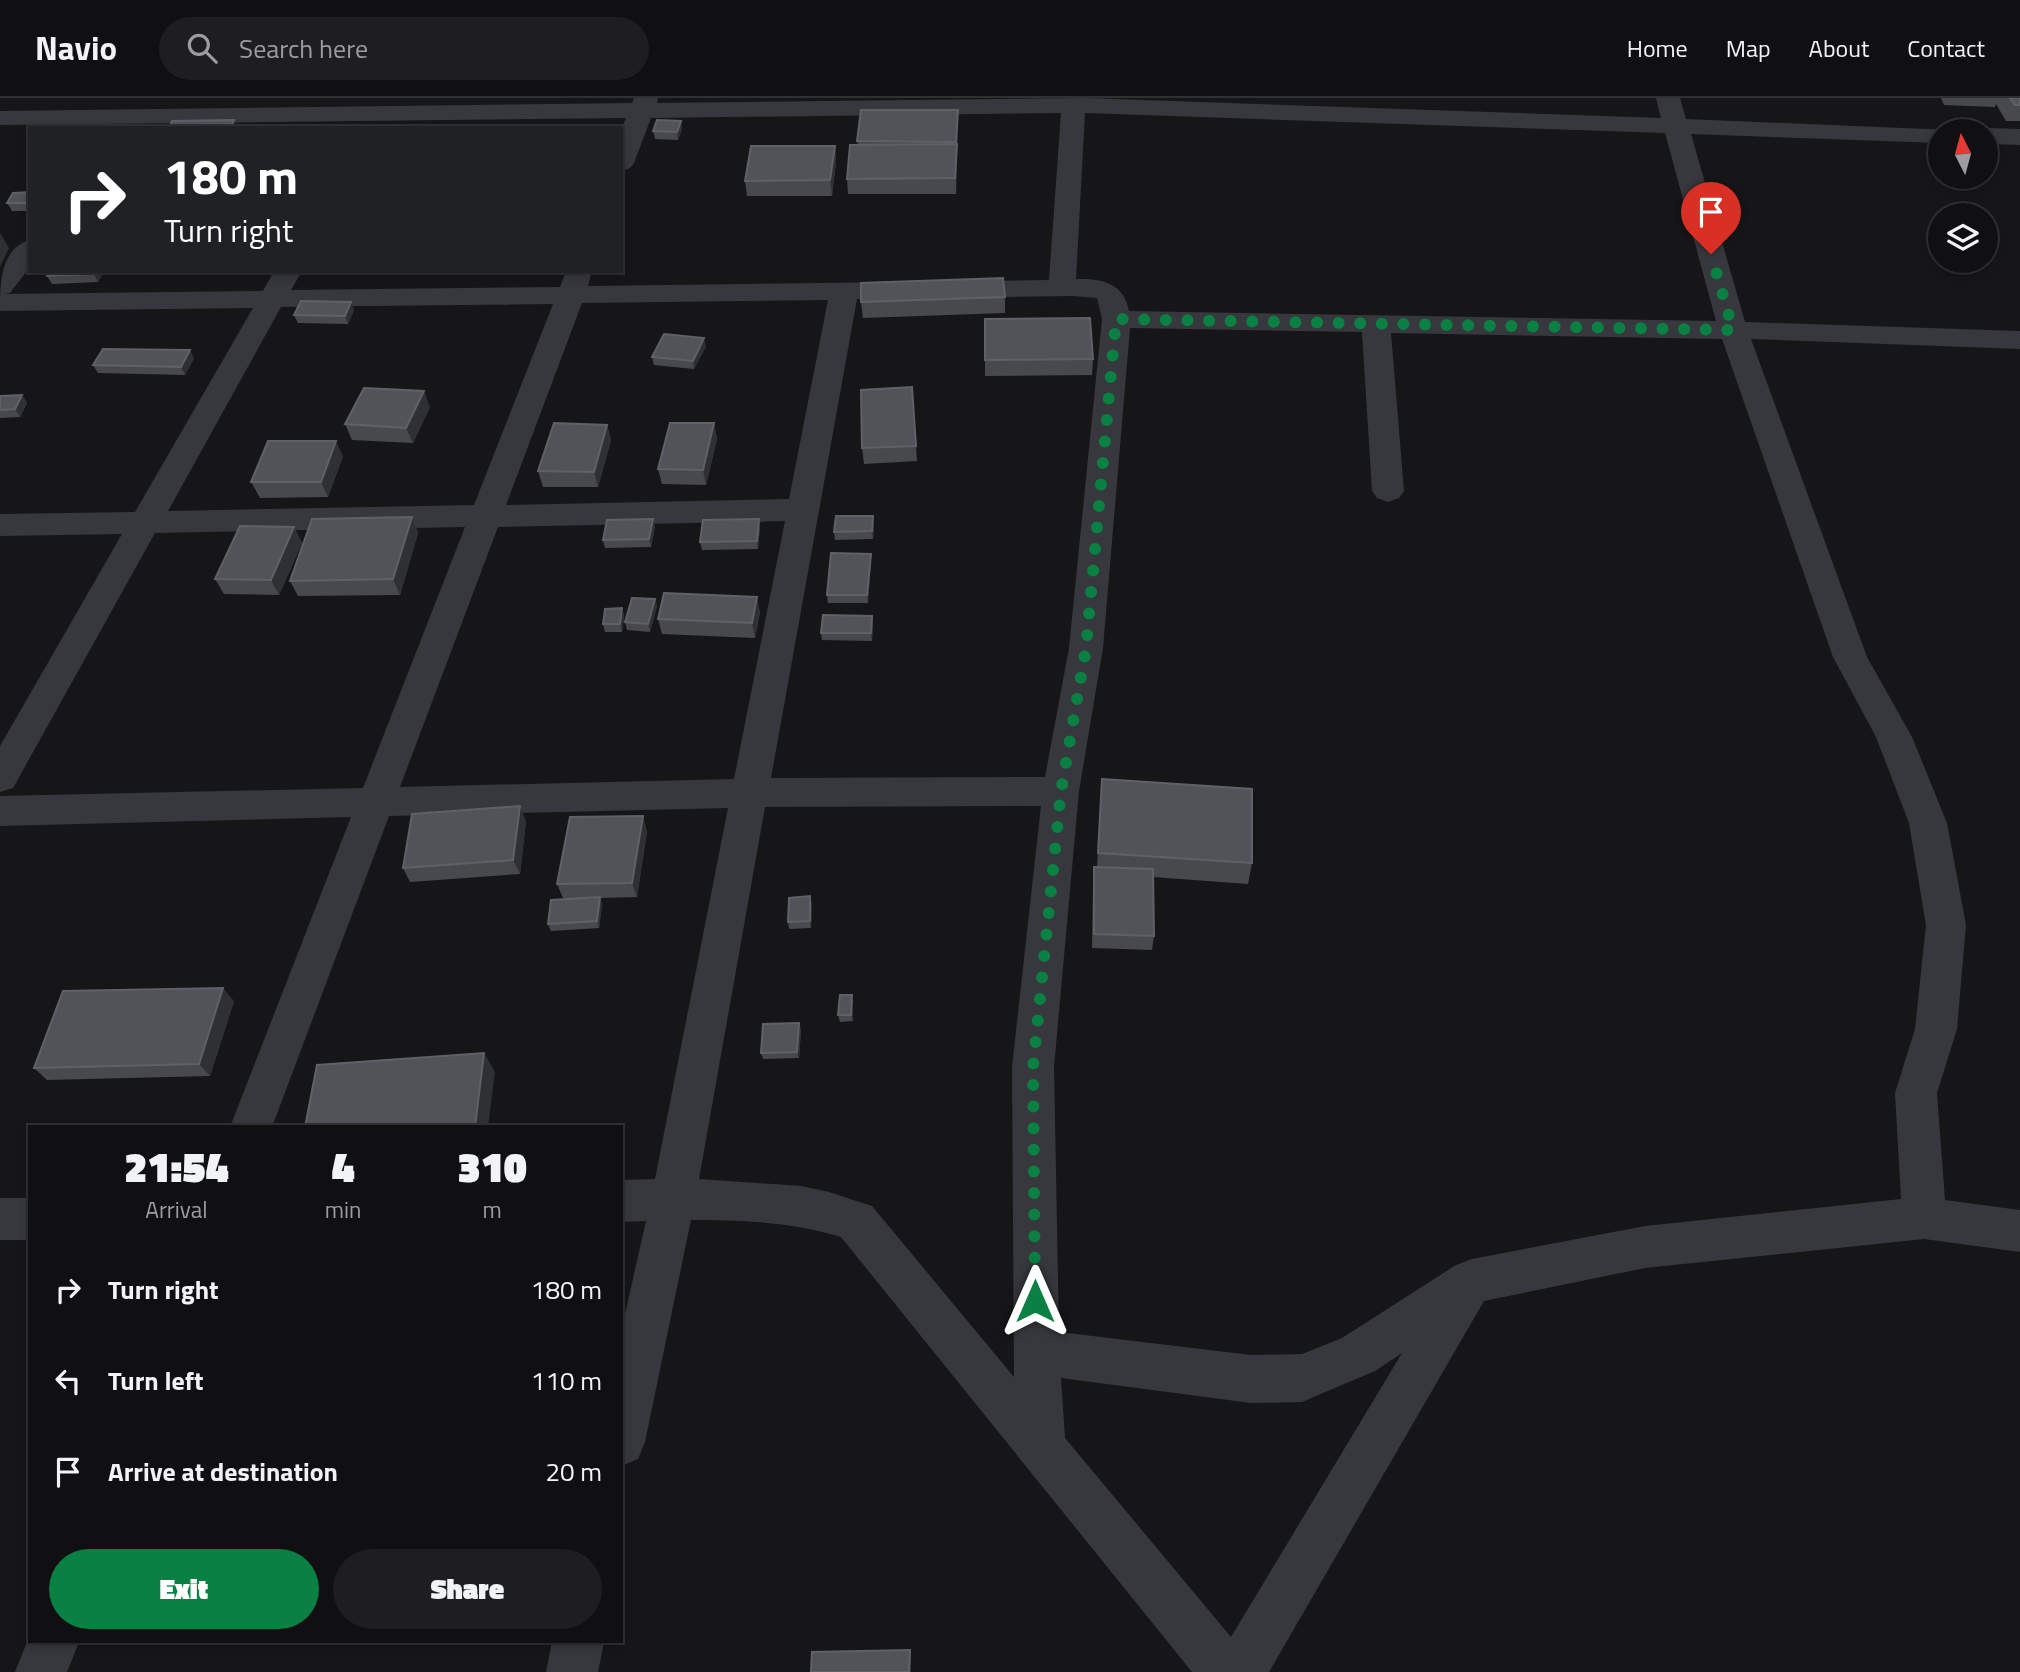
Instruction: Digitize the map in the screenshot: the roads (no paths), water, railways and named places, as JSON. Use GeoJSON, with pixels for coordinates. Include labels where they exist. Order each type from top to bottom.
{"type":"FeatureCollection","features":[{"type":"Feature","properties":{"kind":"street"},"geometry":{"type":"LineString","coordinates":[[1668,98],[1733,330],[1850,657],[1894,737],[1927,823],[1946,925],[1936,1028],[1916,1093],[1923,1218]]}},
{"type":"Feature","properties":{"kind":"street"},"geometry":{"type":"LineString","coordinates":[[1062,288],[1074,102]]}},
{"type":"Feature","properties":{"kind":"street"},"geometry":{"type":"LineString","coordinates":[[0,118],[131,114],[378,113],[644,104],[1074,102],[1928,135]]}},
{"type":"Feature","properties":{"kind":"street"},"geometry":{"type":"LineString","coordinates":[[623,158],[644,104]]}},
{"type":"Feature","properties":{"kind":"street"},"geometry":{"type":"LineString","coordinates":[[1998,136],[2020,137]]}},
{"type":"Feature","properties":{"kind":"street"},"geometry":{"type":"LineString","coordinates":[[0,287],[28,251]]}},
{"type":"Feature","properties":{"kind":"street"},"geometry":{"type":"LineString","coordinates":[[0,778],[287,273]]}},
{"type":"Feature","properties":{"kind":"street"},"geometry":{"type":"LineString","coordinates":[[252,1125],[575,283]]}},
{"type":"Feature","properties":{"kind":"street"},"geometry":{"type":"LineString","coordinates":[[0,303],[273,299],[575,283],[844,291],[1097,288],[1109,292],[1115,299],[1116,319],[1086,648],[1061,791],[1033,1067],[1036,1352],[1041,1446]]}},
{"type":"Feature","properties":{"kind":"street"},"geometry":{"type":"LineString","coordinates":[[623,1433],[673,1199],[844,291]]}},
{"type":"Feature","properties":{"kind":"street"},"geometry":{"type":"LineString","coordinates":[[1116,319],[1376,326],[1733,330],[2020,340]]}},
{"type":"Feature","properties":{"kind":"street"},"geometry":{"type":"LineString","coordinates":[[1376,326],[1388,491]]}},
{"type":"Feature","properties":{"kind":"street"},"geometry":{"type":"LineString","coordinates":[[0,525],[802,510]]}},
{"type":"Feature","properties":{"kind":"street"},"geometry":{"type":"LineString","coordinates":[[0,811],[748,793],[1061,791]]}},
{"type":"Feature","properties":{"kind":"street"},"geometry":{"type":"LineString","coordinates":[[623,1201],[673,1199],[802,1205],[830,1211],[856,1221],[1226,1672]]}},
{"type":"Feature","properties":{"kind":"street"},"geometry":{"type":"LineString","coordinates":[[1036,1352],[1251,1379],[1302,1378],[1358,1355],[1472,1281],[1645,1247],[1923,1218],[2020,1231]]}},
{"type":"Feature","properties":{"kind":"street"},"geometry":{"type":"LineString","coordinates":[[0,1219],[28,1219]]}},
{"type":"Feature","properties":{"kind":"street"},"geometry":{"type":"LineString","coordinates":[[1240,1672],[1472,1281]]}},
{"type":"Feature","properties":{"kind":"street"},"geometry":{"type":"LineString","coordinates":[[41,1672],[53,1643]]}},
{"type":"Feature","properties":{"kind":"street"},"geometry":{"type":"LineString","coordinates":[[572,1672],[579,1643]]}}]}
